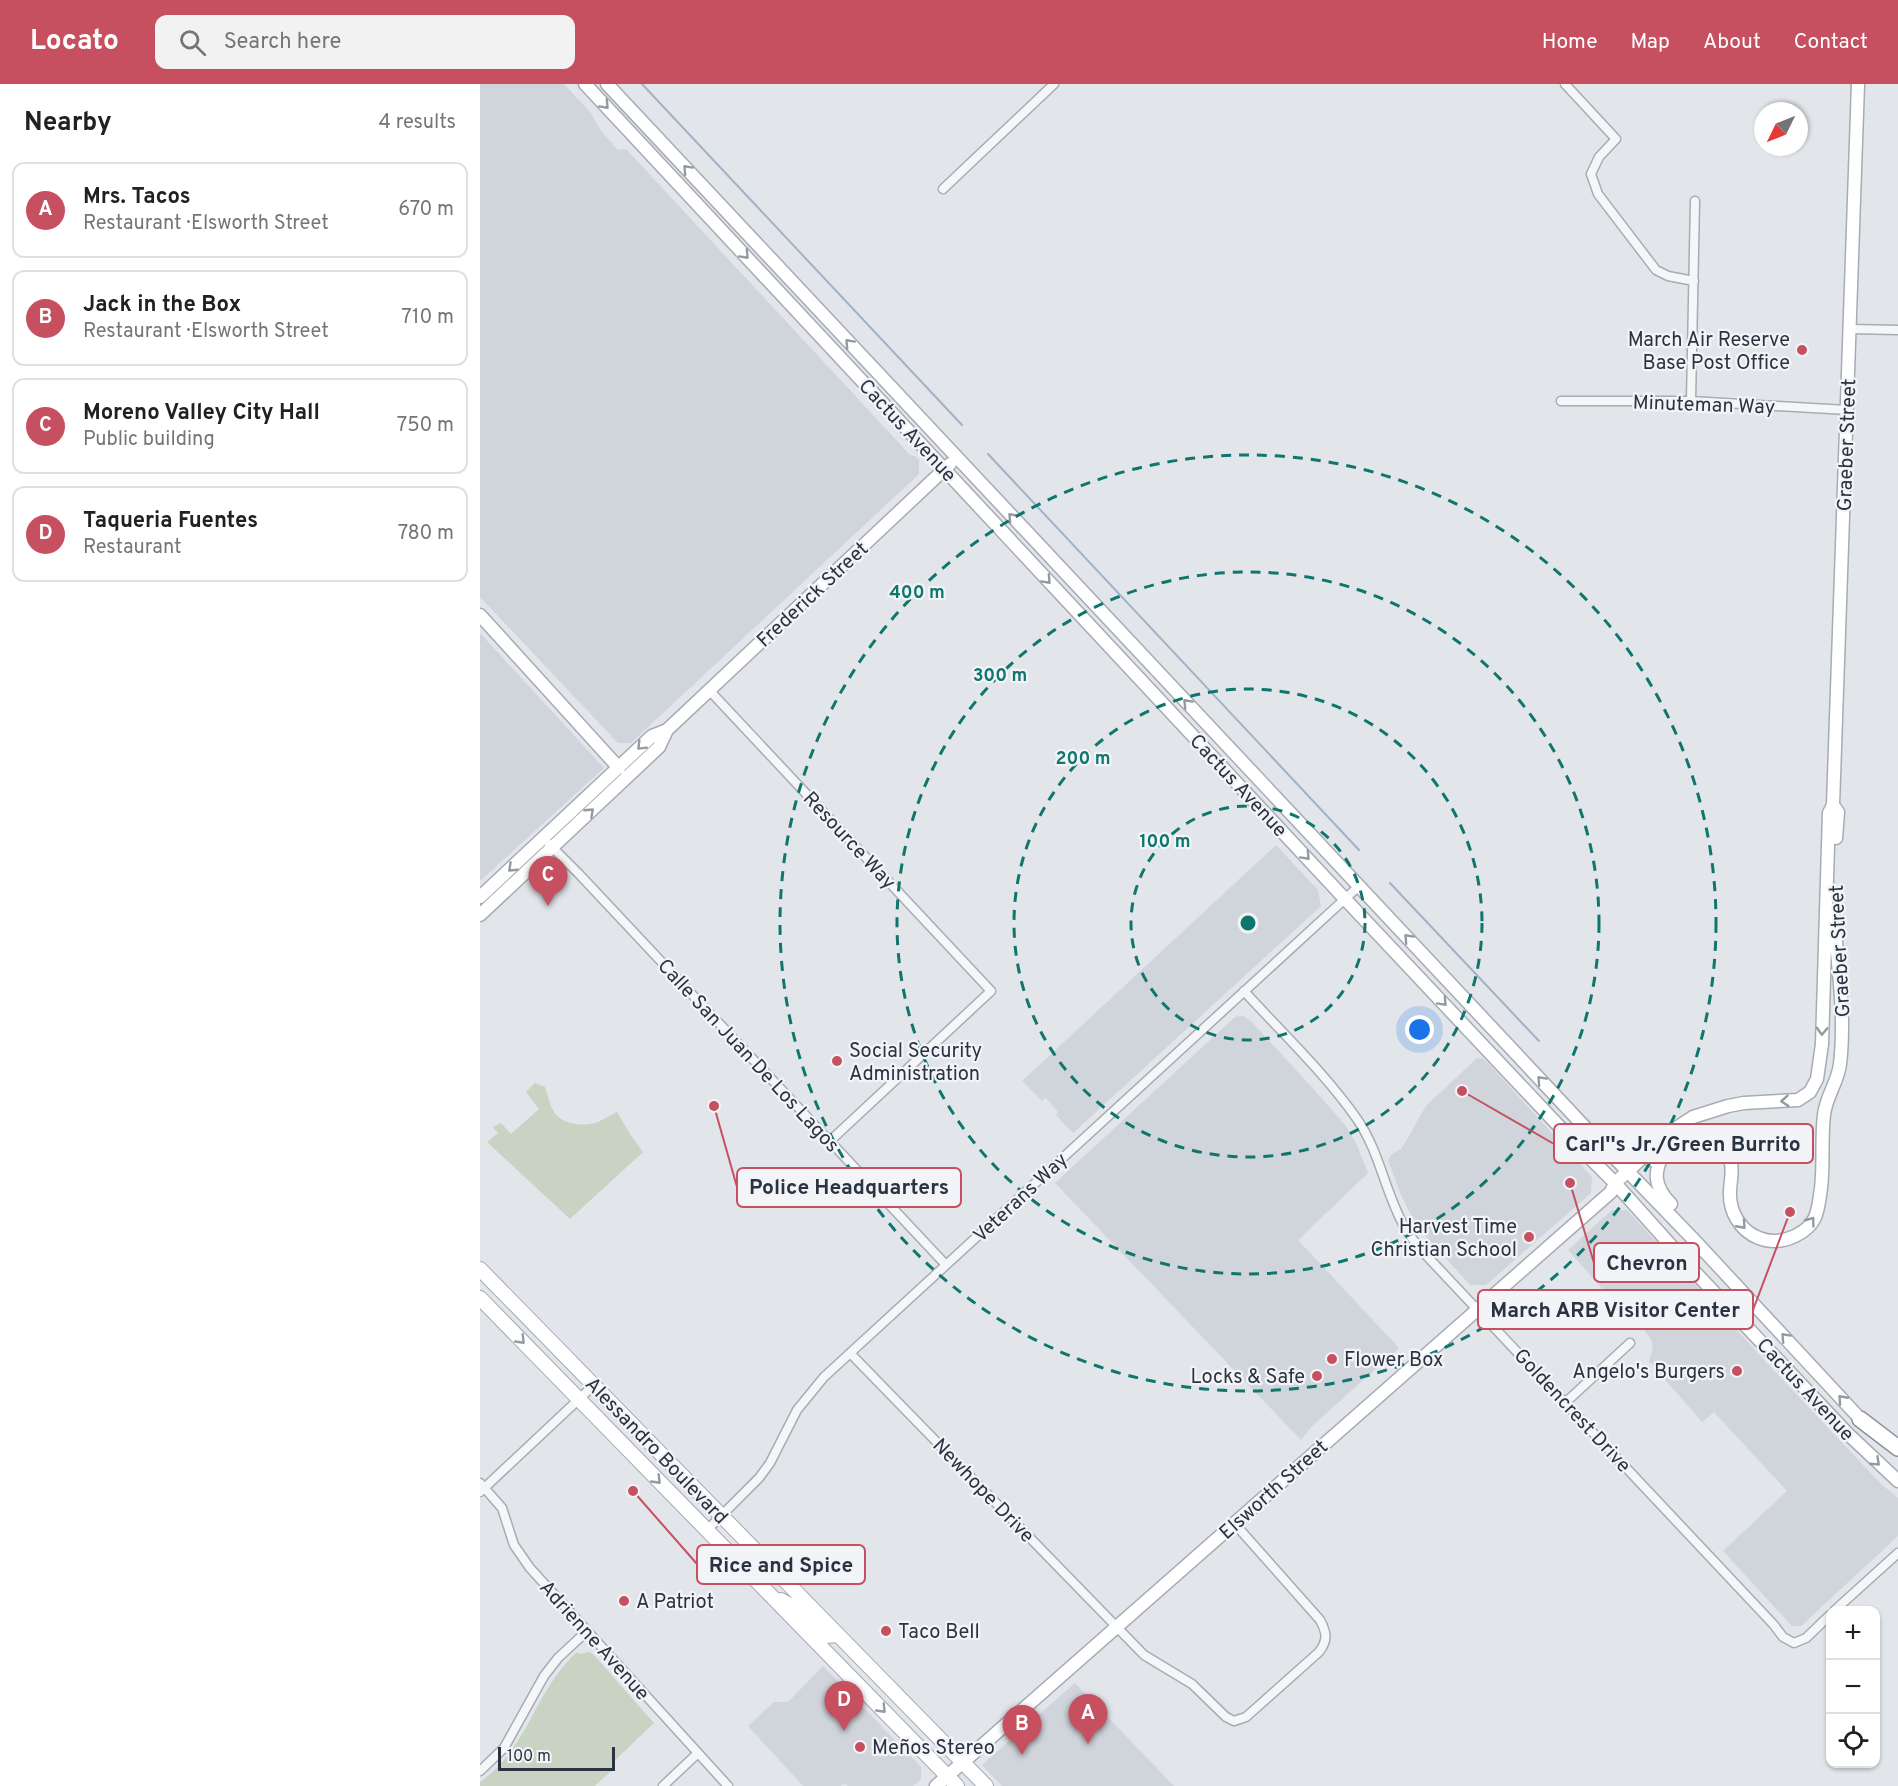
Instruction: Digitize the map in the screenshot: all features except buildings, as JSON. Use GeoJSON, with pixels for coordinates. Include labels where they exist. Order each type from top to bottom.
{"type":"FeatureCollection","features":[{"type":"Feature","properties":{"kind":"highway"},"geometry":{"type":"LineString","coordinates":[[1860,1419],[1898,1448]]}},
{"type":"Feature","properties":{"kind":"main road","name":"Cactus Avenue"},"geometry":{"type":"LineString","coordinates":[[585,84],[1615,1188],[1848,1434],[1898,1481]]}},
{"type":"Feature","properties":{"kind":"main road","name":"Cactus Avenue"},"geometry":{"type":"LineString","coordinates":[[607,84],[1581,1123],[1695,1240],[1860,1419],[1898,1456]]}},
{"type":"Feature","properties":{"kind":"main road","name":"Graeber Street"},"geometry":{"type":"LineString","coordinates":[[1631,1173],[1670,1132],[1693,1117],[1744,1103],[1786,1102],[1805,1097],[1814,1085],[1820,1063],[1829,813],[1833,805],[1858,84]]}},
{"type":"Feature","properties":{"kind":"main road","name":"Frederick Street"},"geometry":{"type":"LineString","coordinates":[[480,897],[548,843],[659,747],[667,730],[957,458]]}},
{"type":"Feature","properties":{"kind":"main road"},"geometry":{"type":"LineString","coordinates":[[480,615],[620,768]]}},
{"type":"Feature","properties":{"kind":"main road","name":"Frederick Street"},"geometry":{"type":"LineString","coordinates":[[480,915],[651,736],[667,730]]}},
{"type":"Feature","properties":{"kind":"main road","name":"Graeber Street"},"geometry":{"type":"LineString","coordinates":[[1715,1144],[1731,1164],[1731,1209],[1742,1227],[1759,1238],[1781,1241],[1800,1234],[1807,1228],[1818,1212],[1823,1179],[1823,1116],[1828,1095],[1839,1074],[1843,1027],[1833,907],[1838,812],[1833,805]]}},
{"type":"Feature","properties":{"kind":"main road"},"geometry":{"type":"LineString","coordinates":[[480,897],[480,902]]}},
{"type":"Feature","properties":{"kind":"main road"},"geometry":{"type":"LineString","coordinates":[[1631,1173],[1677,1140],[1689,1137],[1711,1140],[1732,1151]]}},
{"type":"Feature","properties":{"kind":"main road"},"geometry":{"type":"LineString","coordinates":[[1668,1147],[1657,1171],[1661,1194],[1676,1209],[1695,1240]]}},
{"type":"Feature","properties":{"kind":"main road","name":"Elsworth Street"},"geometry":{"type":"LineString","coordinates":[[936,1786],[1631,1173]]}},
{"type":"Feature","properties":{"kind":"main road","name":"Alessandro Boulevard"},"geometry":{"type":"LineString","coordinates":[[480,1269],[986,1786]]}},
{"type":"Feature","properties":{"kind":"main road","name":"Alessandro Boulevard"},"geometry":{"type":"LineString","coordinates":[[480,1298],[957,1786]]}},
{"type":"Feature","properties":{"kind":"main road"},"geometry":{"type":"LineString","coordinates":[[768,1594],[799,1610],[825,1636],[838,1635]]}},
{"type":"Feature","properties":{"kind":"main road"},"geometry":{"type":"LineString","coordinates":[[828,1654],[843,1654],[868,1679],[891,1689]]}},
{"type":"Feature","properties":{"kind":"street"},"geometry":{"type":"LineString","coordinates":[[943,189],[1054,84]]}},
{"type":"Feature","properties":{"kind":"street"},"geometry":{"type":"LineString","coordinates":[[1565,84],[1616,139],[1599,157],[1592,174],[1598,194],[1656,270],[1668,276],[1694,281]]}},
{"type":"Feature","properties":{"kind":"street"},"geometry":{"type":"LineString","coordinates":[[1691,401],[1695,201]]}},
{"type":"Feature","properties":{"kind":"street"},"geometry":{"type":"LineString","coordinates":[[1850,329],[1898,330]]}},
{"type":"Feature","properties":{"kind":"street","name":"Minuteman Way"},"geometry":{"type":"LineString","coordinates":[[1561,401],[1691,401],[1847,410]]}},
{"type":"Feature","properties":{"kind":"street","name":"Resource Way"},"geometry":{"type":"LineString","coordinates":[[709,690],[991,991],[830,1141]]}},
{"type":"Feature","properties":{"kind":"street","name":"Calle San Juan De Los Lagos"},"geometry":{"type":"LineString","coordinates":[[548,843],[946,1265]]}},
{"type":"Feature","properties":{"kind":"street","name":"Veterans Way"},"geometry":{"type":"LineString","coordinates":[[707,1530],[759,1478],[770,1463],[797,1410],[807,1396],[850,1353],[1359,886]]}},
{"type":"Feature","properties":{"kind":"street","name":"Goldencrest Drive"},"geometry":{"type":"LineString","coordinates":[[1244,991],[1325,1079],[1357,1119],[1371,1143],[1394,1206],[1406,1231],[1477,1309],[1783,1637],[1794,1643],[1806,1638],[1826,1619]]}},
{"type":"Feature","properties":{"kind":"street"},"geometry":{"type":"LineString","coordinates":[[1566,1402],[1630,1343]]}},
{"type":"Feature","properties":{"kind":"street","name":"Newhope Drive"},"geometry":{"type":"LineString","coordinates":[[850,1353],[1144,1655],[1192,1684],[1226,1717],[1234,1721],[1243,1719],[1319,1652],[1325,1644],[1327,1633],[1320,1620],[1235,1524]]}},
{"type":"Feature","properties":{"kind":"street"},"geometry":{"type":"LineString","coordinates":[[482,1488],[594,1385]]}},
{"type":"Feature","properties":{"kind":"street","name":"Adrienne Avenue"},"geometry":{"type":"LineString","coordinates":[[482,1488],[502,1508],[509,1535],[521,1557],[728,1786]]}},
{"type":"Feature","properties":{"kind":"street"},"geometry":{"type":"LineString","coordinates":[[1840,1606],[1898,1553]]}},
{"type":"Feature","properties":{"kind":"street"},"geometry":{"type":"LineString","coordinates":[[480,1771],[504,1748],[544,1676],[558,1658],[587,1632]]}},
{"type":"Feature","properties":{"kind":"street"},"geometry":{"type":"LineString","coordinates":[[663,1786],[698,1753]]}},
{"type":"Feature","properties":{"kind":"shaded area"},"geometry":{"type":"Polygon","coordinates":[[[480,84],[564,84],[590,112],[601,131],[618,150],[626,149],[910,455],[919,460],[919,474],[631,743],[618,743],[480,597],[480,84]]]}},
{"type":"Feature","properties":{"kind":"shaded area"},"geometry":{"type":"Polygon","coordinates":[[[480,633],[604,768],[480,881],[480,633]]]}},
{"type":"Feature","properties":{"kind":"shaded area"},"geometry":{"type":"Polygon","coordinates":[[[1276,845],[1318,890],[1321,906],[1073,1133],[1056,1115],[1058,1112],[1045,1097],[1042,1101],[1022,1081],[1276,845]]]}},
{"type":"Feature","properties":{"kind":"shaded area"},"geometry":{"type":"Polygon","coordinates":[[[1243,1016],[1250,1020],[1317,1093],[1345,1125],[1356,1143],[1368,1173],[1298,1240],[1399,1348],[1312,1426],[1301,1440],[1055,1183],[1235,1017],[1243,1016]]]}},
{"type":"Feature","properties":{"kind":"shaded area"},"geometry":{"type":"Polygon","coordinates":[[[1477,1058],[1482,1058],[1487,1062],[1592,1177],[1591,1193],[1486,1285],[1470,1285],[1423,1233],[1401,1195],[1388,1160],[1392,1154],[1401,1149],[1426,1106],[1477,1058]]]}},
{"type":"Feature","properties":{"kind":"shaded area"},"geometry":{"type":"Polygon","coordinates":[[[1612,1210],[1627,1210],[1767,1363],[1880,1483],[1898,1498],[1898,1536],[1801,1626],[1792,1626],[1723,1551],[1787,1491],[1714,1412],[1702,1422],[1649,1361],[1653,1348],[1651,1339],[1642,1327],[1631,1321],[1568,1250],[1612,1210]]]}},
{"type":"Feature","properties":{"kind":"shaded area"},"geometry":{"type":"Polygon","coordinates":[[[823,1666],[921,1767],[921,1779],[913,1786],[848,1786],[845,1783],[840,1786],[803,1786],[748,1726],[774,1702],[788,1702],[823,1666]]]}},
{"type":"Feature","properties":{"kind":"shaded area"},"geometry":{"type":"Polygon","coordinates":[[[1075,1683],[1174,1786],[1002,1786],[982,1765],[1075,1683]]]}},
{"type":"Feature","properties":{"kind":"green space"},"geometry":{"type":"Polygon","coordinates":[[[535,1083],[545,1087],[554,1112],[562,1120],[591,1124],[617,1112],[643,1152],[570,1219],[487,1142],[498,1133],[493,1127],[501,1123],[511,1134],[539,1109],[526,1092],[535,1083]]]}},
{"type":"Feature","properties":{"kind":"green space"},"geometry":{"type":"Polygon","coordinates":[[[577,1652],[593,1654],[654,1723],[611,1764],[614,1768],[595,1786],[480,1786],[480,1782],[510,1753],[562,1667],[577,1652]]]}},
{"type":"Feature","properties":{"kind":"waterway"},"geometry":{"type":"LineString","coordinates":[[642,84],[962,425]]}},
{"type":"Feature","properties":{"kind":"waterway"},"geometry":{"type":"LineString","coordinates":[[988,454],[1359,850]]}},
{"type":"Feature","properties":{"kind":"waterway"},"geometry":{"type":"LineString","coordinates":[[1390,883],[1539,1041]]}},
{"type":"Feature","properties":{"kind":"place","name":"March Air Reserve Base Post Office"},"geometry":{"type":"Point","coordinates":[1802,350]}},
{"type":"Feature","properties":{"kind":"place","name":"Moreno Valley City Hall"},"geometry":{"type":"Point","coordinates":[548,906]}},
{"type":"Feature","properties":{"kind":"place","name":"Social Security Administration"},"geometry":{"type":"Point","coordinates":[837,1061]}},
{"type":"Feature","properties":{"kind":"place","name":"Carl''s Jr./Green Burrito"},"geometry":{"type":"Point","coordinates":[1462,1091]}},
{"type":"Feature","properties":{"kind":"place","name":"Police Headquarters"},"geometry":{"type":"Point","coordinates":[714,1106]}},
{"type":"Feature","properties":{"kind":"place","name":"Chevron"},"geometry":{"type":"Point","coordinates":[1570,1183]}},
{"type":"Feature","properties":{"kind":"place","name":"March ARB Visitor Center"},"geometry":{"type":"Point","coordinates":[1790,1212]}},
{"type":"Feature","properties":{"kind":"place","name":"Harvest Time Christian School"},"geometry":{"type":"Point","coordinates":[1529,1237]}},
{"type":"Feature","properties":{"kind":"place","name":"Flower Box"},"geometry":{"type":"Point","coordinates":[1332,1359]}},
{"type":"Feature","properties":{"kind":"place","name":"Angelo's Burgers"},"geometry":{"type":"Point","coordinates":[1737,1371]}},
{"type":"Feature","properties":{"kind":"place","name":"Locks & Safe"},"geometry":{"type":"Point","coordinates":[1317,1376]}},
{"type":"Feature","properties":{"kind":"place","name":"Rice and Spice"},"geometry":{"type":"Point","coordinates":[633,1491]}},
{"type":"Feature","properties":{"kind":"place","name":"A Patriot"},"geometry":{"type":"Point","coordinates":[624,1601]}},
{"type":"Feature","properties":{"kind":"place","name":"Taco Bell"},"geometry":{"type":"Point","coordinates":[886,1631]}},
{"type":"Feature","properties":{"kind":"place","name":"Taqueria Fuentes"},"geometry":{"type":"Point","coordinates":[844,1731]}},
{"type":"Feature","properties":{"kind":"place","name":"Mrs. Tacos"},"geometry":{"type":"Point","coordinates":[1088,1744]}},
{"type":"Feature","properties":{"kind":"place","name":"Meños Stereo"},"geometry":{"type":"Point","coordinates":[860,1747]}},
{"type":"Feature","properties":{"kind":"place","name":"Jack in the Box"},"geometry":{"type":"Point","coordinates":[1022,1755]}}]}
